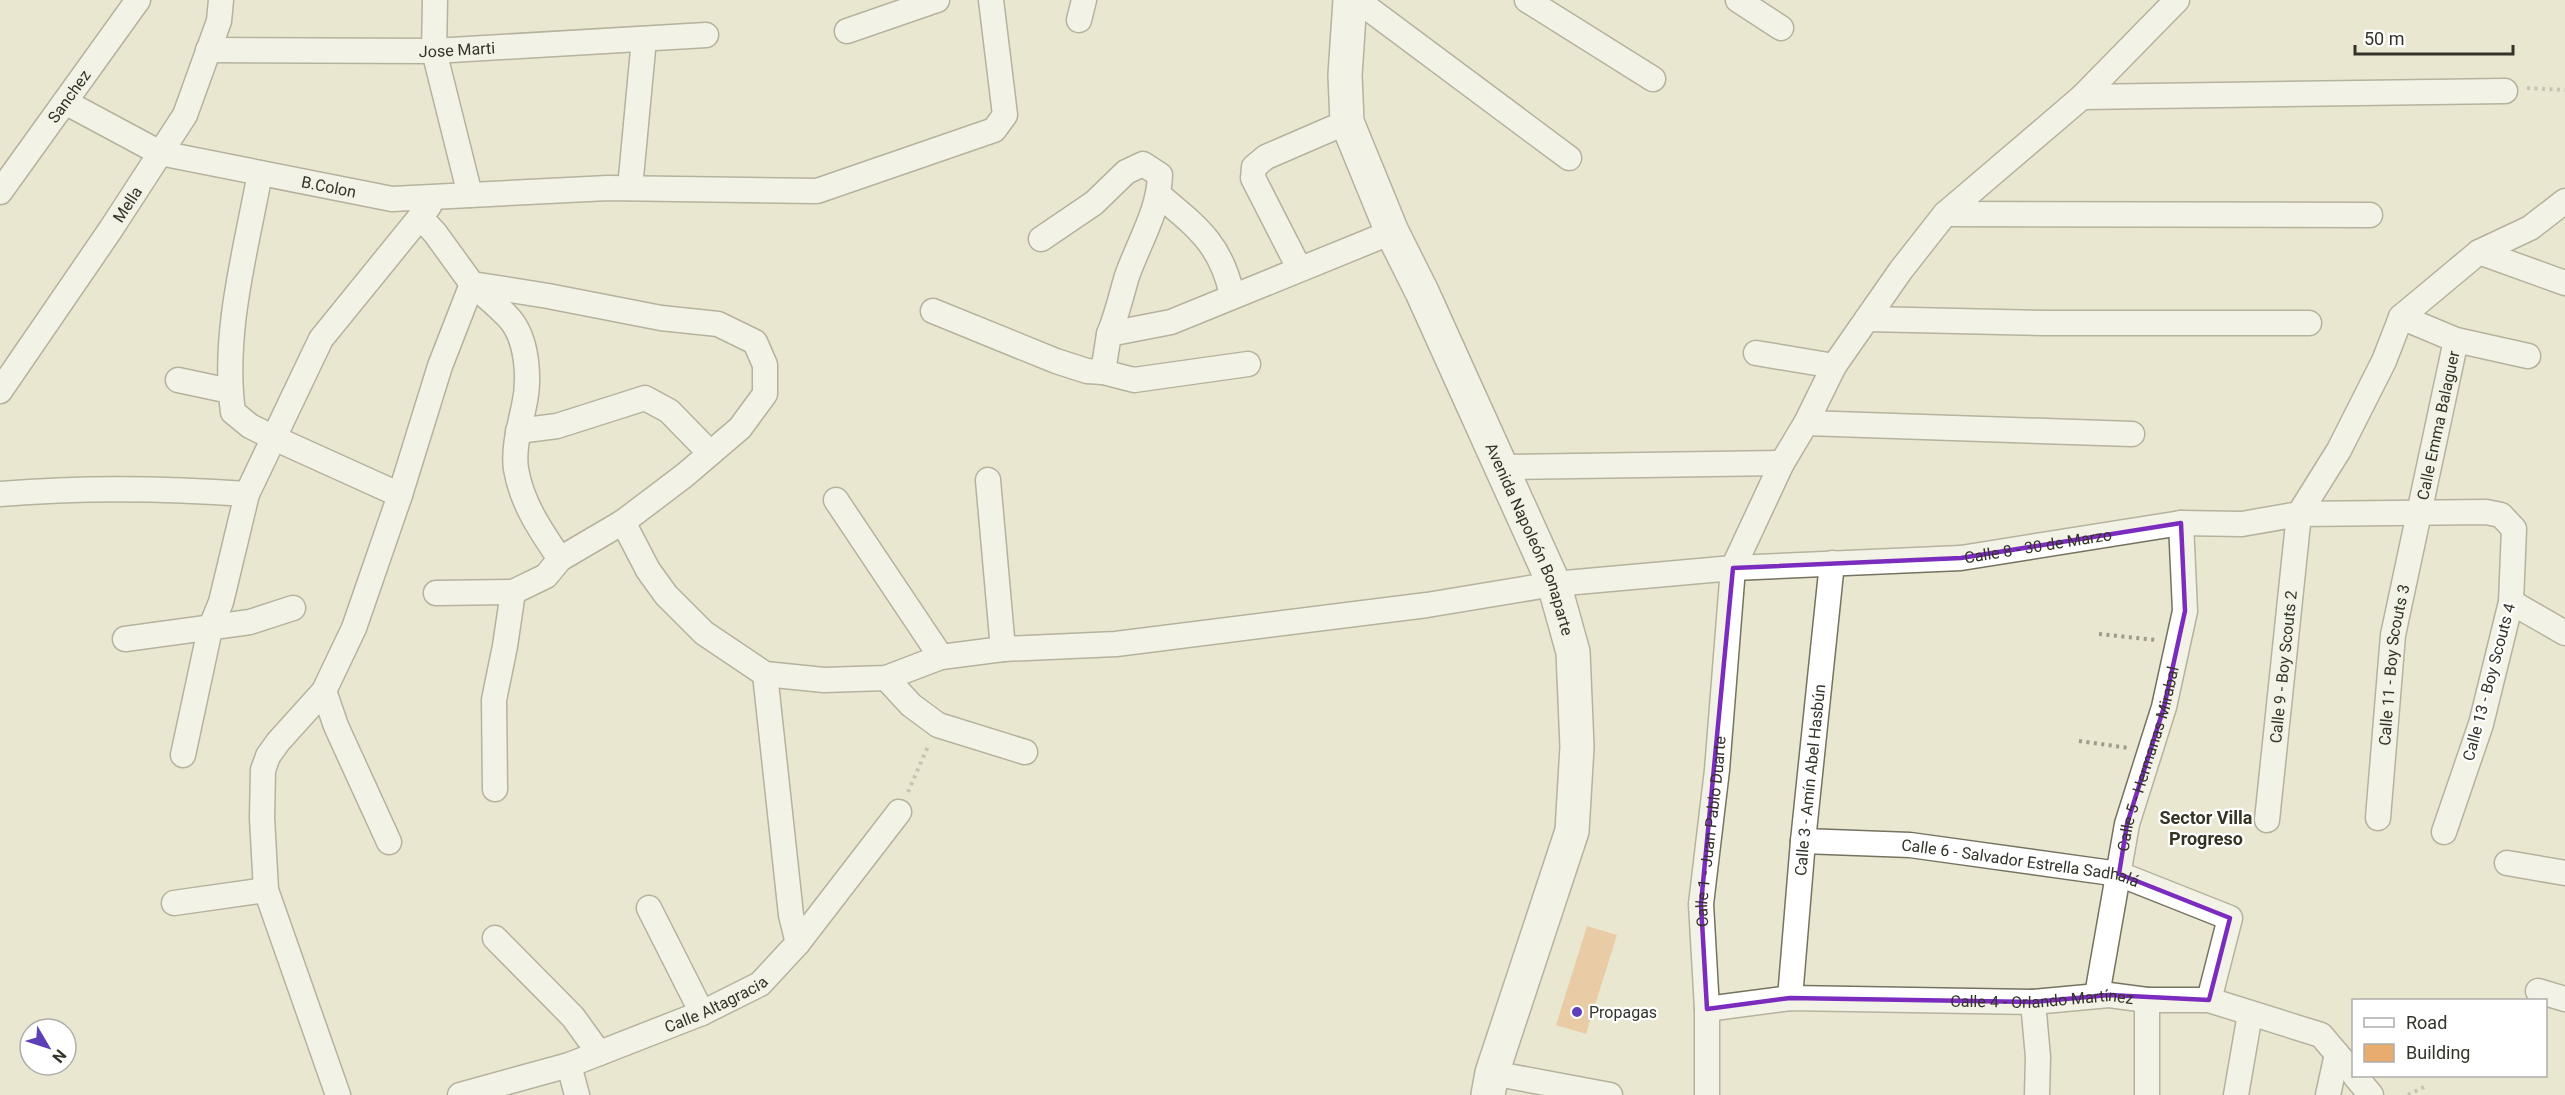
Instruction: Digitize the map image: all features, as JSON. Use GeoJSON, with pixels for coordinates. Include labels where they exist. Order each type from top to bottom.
{"type":"FeatureCollection","features":[{"type":"Feature","properties":{"kind":"main road","name":"Avenida Napoleón Bonaparte"},"geometry":{"type":"LineString","coordinates":[[1350,0],[1345,75],[1347,122],[1392,232],[1422,292],[1554,584],[1573,652],[1577,747],[1572,831],[1490,1084]]}},
{"type":"Feature","properties":{"kind":"street","name":"Sanchez"},"geometry":{"type":"LineString","coordinates":[[0,192],[138,0]]}},
{"type":"Feature","properties":{"kind":"street","name":"Mella"},"geometry":{"type":"LineString","coordinates":[[0,391],[185,115],[219,21],[221,0]]}},
{"type":"Feature","properties":{"kind":"street"},"geometry":{"type":"LineString","coordinates":[[435,0],[434,51],[470,195]]}},
{"type":"Feature","properties":{"kind":"street"},"geometry":{"type":"LineString","coordinates":[[847,31],[938,0]]}},
{"type":"Feature","properties":{"kind":"street","name":"B.Colon"},"geometry":{"type":"LineString","coordinates":[[65,102],[160,153],[392,200],[619,188],[818,191],[994,130],[1005,115],[990,0]]}},
{"type":"Feature","properties":{"kind":"street"},"geometry":{"type":"LineString","coordinates":[[1357,0],[1569,158]]}},
{"type":"Feature","properties":{"kind":"street"},"geometry":{"type":"LineString","coordinates":[[1527,0],[1653,79]]}},
{"type":"Feature","properties":{"kind":"street"},"geometry":{"type":"LineString","coordinates":[[1738,0],[1781,28]]}},
{"type":"Feature","properties":{"kind":"street"},"geometry":{"type":"LineString","coordinates":[[1732,568],[1782,463],[1806,423],[1834,366],[1901,270],[1944,214],[2082,97],[2177,0]]}},
{"type":"Feature","properties":{"kind":"street","name":"Jose Marti"},"geometry":{"type":"LineString","coordinates":[[208,50],[434,51],[706,35]]}},
{"type":"Feature","properties":{"kind":"street"},"geometry":{"type":"LineString","coordinates":[[619,188],[644,39]]}},
{"type":"Feature","properties":{"kind":"street"},"geometry":{"type":"LineString","coordinates":[[2082,97],[2505,91]]}},
{"type":"Feature","properties":{"kind":"street"},"geometry":{"type":"LineString","coordinates":[[1299,268],[1253,178],[1254,167],[1266,157],[1347,122]]}},
{"type":"Feature","properties":{"kind":"street"},"geometry":{"type":"LineString","coordinates":[[1041,240],[1094,203],[1126,172],[1143,164],[1160,175],[1159,195],[1127,277],[1120,308],[1109,334],[1103,372]]}},
{"type":"Feature","properties":{"kind":"street"},"geometry":{"type":"LineString","coordinates":[[260,173],[234,317],[230,391],[233,412],[250,426],[274,438],[400,495]]}},
{"type":"Feature","properties":{"kind":"street"},"geometry":{"type":"LineString","coordinates":[[1159,195],[1202,231],[1226,271],[1232,295]]}},
{"type":"Feature","properties":{"kind":"street"},"geometry":{"type":"LineString","coordinates":[[183,755],[210,629],[221,602],[247,494],[321,339],[437,197]]}},
{"type":"Feature","properties":{"kind":"street"},"geometry":{"type":"LineString","coordinates":[[2299,514],[2339,450],[2384,361],[2401,317],[2479,252],[2530,228],[2565,201]]}},
{"type":"Feature","properties":{"kind":"street"},"geometry":{"type":"LineString","coordinates":[[1944,214],[2370,215]]}},
{"type":"Feature","properties":{"kind":"street"},"geometry":{"type":"LineString","coordinates":[[420,217],[435,233],[472,284],[511,320],[520,335],[526,363],[525,399],[518,431],[516,468],[530,514],[560,559]]}},
{"type":"Feature","properties":{"kind":"street"},"geometry":{"type":"LineString","coordinates":[[1109,334],[1171,322],[1232,295],[1392,232]]}},
{"type":"Feature","properties":{"kind":"street"},"geometry":{"type":"LineString","coordinates":[[2479,252],[2565,283]]}},
{"type":"Feature","properties":{"kind":"street"},"geometry":{"type":"LineString","coordinates":[[436,593],[513,592],[546,576],[560,559],[623,522],[710,453],[740,428],[765,394],[765,365],[755,342],[718,324],[661,318],[472,284]]}},
{"type":"Feature","properties":{"kind":"street"},"geometry":{"type":"LineString","coordinates":[[338,1095],[266,890],[262,818],[263,770],[268,756],[278,742],[324,691],[354,628],[400,495],[440,366],[472,284]]}},
{"type":"Feature","properties":{"kind":"street"},"geometry":{"type":"LineString","coordinates":[[933,311],[1056,361],[1087,371],[1103,372],[1134,380],[1248,364]]}},
{"type":"Feature","properties":{"kind":"street"},"geometry":{"type":"LineString","coordinates":[[2401,317],[2456,340],[2528,356]]}},
{"type":"Feature","properties":{"kind":"street"},"geometry":{"type":"LineString","coordinates":[[1867,319],[2046,323],[2309,323]]}},
{"type":"Feature","properties":{"kind":"street","name":"Calle Emma Balaguer"},"geometry":{"type":"LineString","coordinates":[[2418,512],[2456,340]]}},
{"type":"Feature","properties":{"kind":"street"},"geometry":{"type":"LineString","coordinates":[[1756,353],[1834,366]]}},
{"type":"Feature","properties":{"kind":"street"},"geometry":{"type":"LineString","coordinates":[[178,380],[230,391]]}},
{"type":"Feature","properties":{"kind":"street"},"geometry":{"type":"LineString","coordinates":[[518,431],[557,426],[645,398],[669,411],[710,453]]}},
{"type":"Feature","properties":{"kind":"street"},"geometry":{"type":"LineString","coordinates":[[1806,423],[2132,434]]}},
{"type":"Feature","properties":{"kind":"street"},"geometry":{"type":"LineString","coordinates":[[1500,467],[1782,463]]}},
{"type":"Feature","properties":{"kind":"street"},"geometry":{"type":"LineString","coordinates":[[988,480],[1003,649]]}},
{"type":"Feature","properties":{"kind":"street"},"geometry":{"type":"LineString","coordinates":[[0,494],[170,488],[247,494]]}},
{"type":"Feature","properties":{"kind":"street"},"geometry":{"type":"LineString","coordinates":[[836,500],[940,657]]}},
{"type":"Feature","properties":{"kind":"street","name":"Calle 11 - Boy Scouts 3"},"geometry":{"type":"LineString","coordinates":[[2378,818],[2393,635],[2418,512]]}},
{"type":"Feature","properties":{"kind":"street","name":"Calle 8 - 30 de Marzo"},"geometry":{"type":"LineString","coordinates":[[765,674],[824,680],[886,678],[940,657],[1003,649],[1116,644],[1427,605],[1554,584],[1732,568],[1962,558],[2181,524],[2242,524],[2299,514],[2486,512],[2501,515],[2514,529]]}},
{"type":"Feature","properties":{"kind":"street","name":"Calle 9 - Boy Scouts 2"},"geometry":{"type":"LineString","coordinates":[[2267,820],[2299,514]]}},
{"type":"Feature","properties":{"kind":"street"},"geometry":{"type":"LineString","coordinates":[[623,522],[648,570],[666,595],[704,633],[765,674],[790,915],[798,943]]}},
{"type":"Feature","properties":{"kind":"street","name":"Calle 5 - Hermanas Mirabal"},"geometry":{"type":"LineString","coordinates":[[2097,995],[2127,824],[2164,707],[2185,611],[2181,524]]}},
{"type":"Feature","properties":{"kind":"street","name":"Calle 13 - Boy Scouts 4"},"geometry":{"type":"LineString","coordinates":[[2444,832],[2481,724],[2511,602],[2514,529]]}},
{"type":"Feature","properties":{"kind":"street","name":"Calle 3 - Amín Abel Hasbún"},"geometry":{"type":"LineString","coordinates":[[1790,998],[1803,841],[1832,563]]}},
{"type":"Feature","properties":{"kind":"street","name":"Calle 1 - Juan Pablo Duarte"},"geometry":{"type":"LineString","coordinates":[[1707,1095],[1707,1009],[1701,904],[1717,770],[1732,568]]}},
{"type":"Feature","properties":{"kind":"street"},"geometry":{"type":"LineString","coordinates":[[495,789],[494,700],[513,592]]}},
{"type":"Feature","properties":{"kind":"street"},"geometry":{"type":"LineString","coordinates":[[2511,602],[2565,633]]}},
{"type":"Feature","properties":{"kind":"street"},"geometry":{"type":"LineString","coordinates":[[125,639],[250,622],[293,608]]}},
{"type":"Feature","properties":{"kind":"street"},"geometry":{"type":"LineString","coordinates":[[886,678],[911,705],[938,725],[1025,752]]}},
{"type":"Feature","properties":{"kind":"street"},"geometry":{"type":"LineString","coordinates":[[324,691],[336,726],[389,842]]}},
{"type":"Feature","properties":{"kind":"street","name":"Calle Altagracia"},"geometry":{"type":"LineString","coordinates":[[460,1095],[569,1065],[702,1013],[760,984],[798,943],[899,812]]}},
{"type":"Feature","properties":{"kind":"street","name":"Calle 6 - Salvador Estrella Sadhalá"},"geometry":{"type":"LineString","coordinates":[[1803,841],[1910,845],[2119,874],[2230,918],[2209,1000]]}},
{"type":"Feature","properties":{"kind":"street"},"geometry":{"type":"LineString","coordinates":[[2507,863],[2565,873]]}},
{"type":"Feature","properties":{"kind":"street"},"geometry":{"type":"LineString","coordinates":[[174,903],[266,890]]}},
{"type":"Feature","properties":{"kind":"street"},"geometry":{"type":"LineString","coordinates":[[649,908],[702,1013]]}},
{"type":"Feature","properties":{"kind":"street"},"geometry":{"type":"LineString","coordinates":[[495,938],[573,1017],[599,1053]]}},
{"type":"Feature","properties":{"kind":"street"},"geometry":{"type":"LineString","coordinates":[[2538,991],[2565,999]]}},
{"type":"Feature","properties":{"kind":"street","name":"Calle 4 - Orlando Martínez"},"geometry":{"type":"LineString","coordinates":[[1707,1009],[1790,998],[2033,1002],[2097,995],[2146,1000],[2209,1000],[2321,1035],[2349,1065]]}},
{"type":"Feature","properties":{"kind":"street"},"geometry":{"type":"LineString","coordinates":[[2146,1000],[2147,1095]]}},
{"type":"Feature","properties":{"kind":"street"},"geometry":{"type":"LineString","coordinates":[[2033,1002],[2038,1057],[2037,1095]]}},
{"type":"Feature","properties":{"kind":"street"},"geometry":{"type":"LineString","coordinates":[[2236,1095],[2250,1014]]}},
{"type":"Feature","properties":{"kind":"street"},"geometry":{"type":"LineString","coordinates":[[569,1065],[577,1095]]}},
{"type":"Feature","properties":{"kind":"street"},"geometry":{"type":"LineString","coordinates":[[2328,1095],[2349,1065]]}},
{"type":"Feature","properties":{"kind":"street","name":"Calle 4 - Orlando Martínez"},"geometry":{"type":"LineString","coordinates":[[2358,1077],[2371,1095]]}},
{"type":"Feature","properties":{"kind":"street"},"geometry":{"type":"LineString","coordinates":[[1490,1084],[1610,1095]]}},
{"type":"Feature","properties":{"kind":"path"},"geometry":{"type":"LineString","coordinates":[[2505,91],[2520,87],[2565,90]]}},
{"type":"Feature","properties":{"kind":"path"},"geometry":{"type":"LineString","coordinates":[[2099,634],[2178,642]]}},
{"type":"Feature","properties":{"kind":"path"},"geometry":{"type":"LineString","coordinates":[[899,812],[938,725]]}},
{"type":"Feature","properties":{"kind":"path"},"geometry":{"type":"LineString","coordinates":[[2079,741],[2150,751]]}},
{"type":"Feature","properties":{"kind":"path"},"geometry":{"type":"LineString","coordinates":[[2408,1095],[2426,1086]]}},
{"type":"Feature","properties":{"kind":"highlighted area"},"geometry":{"type":"Polygon","coordinates":[[[2181,523],[2185,611],[2164,707],[2127,824],[2119,874],[2230,918],[2209,1000],[2109,995],[2033,1002],[1790,998],[1707,1009],[1701,904],[1733,568],[1961,558],[2181,523]]]}},
{"type":"Feature","properties":{"kind":"building"},"geometry":{"type":"Polygon","coordinates":[[[1587,926],[1617,935],[1586,1034],[1556,1025],[1587,926]]]}},
{"type":"Feature","properties":{"kind":"place","name":"Propagas"},"geometry":{"type":"Point","coordinates":[1577,1012]}},
{"type":"Feature","properties":{"kind":"district","name":"Sector Villa Progreso"},"geometry":{"type":"Point","coordinates":[2206,827]}}]}
